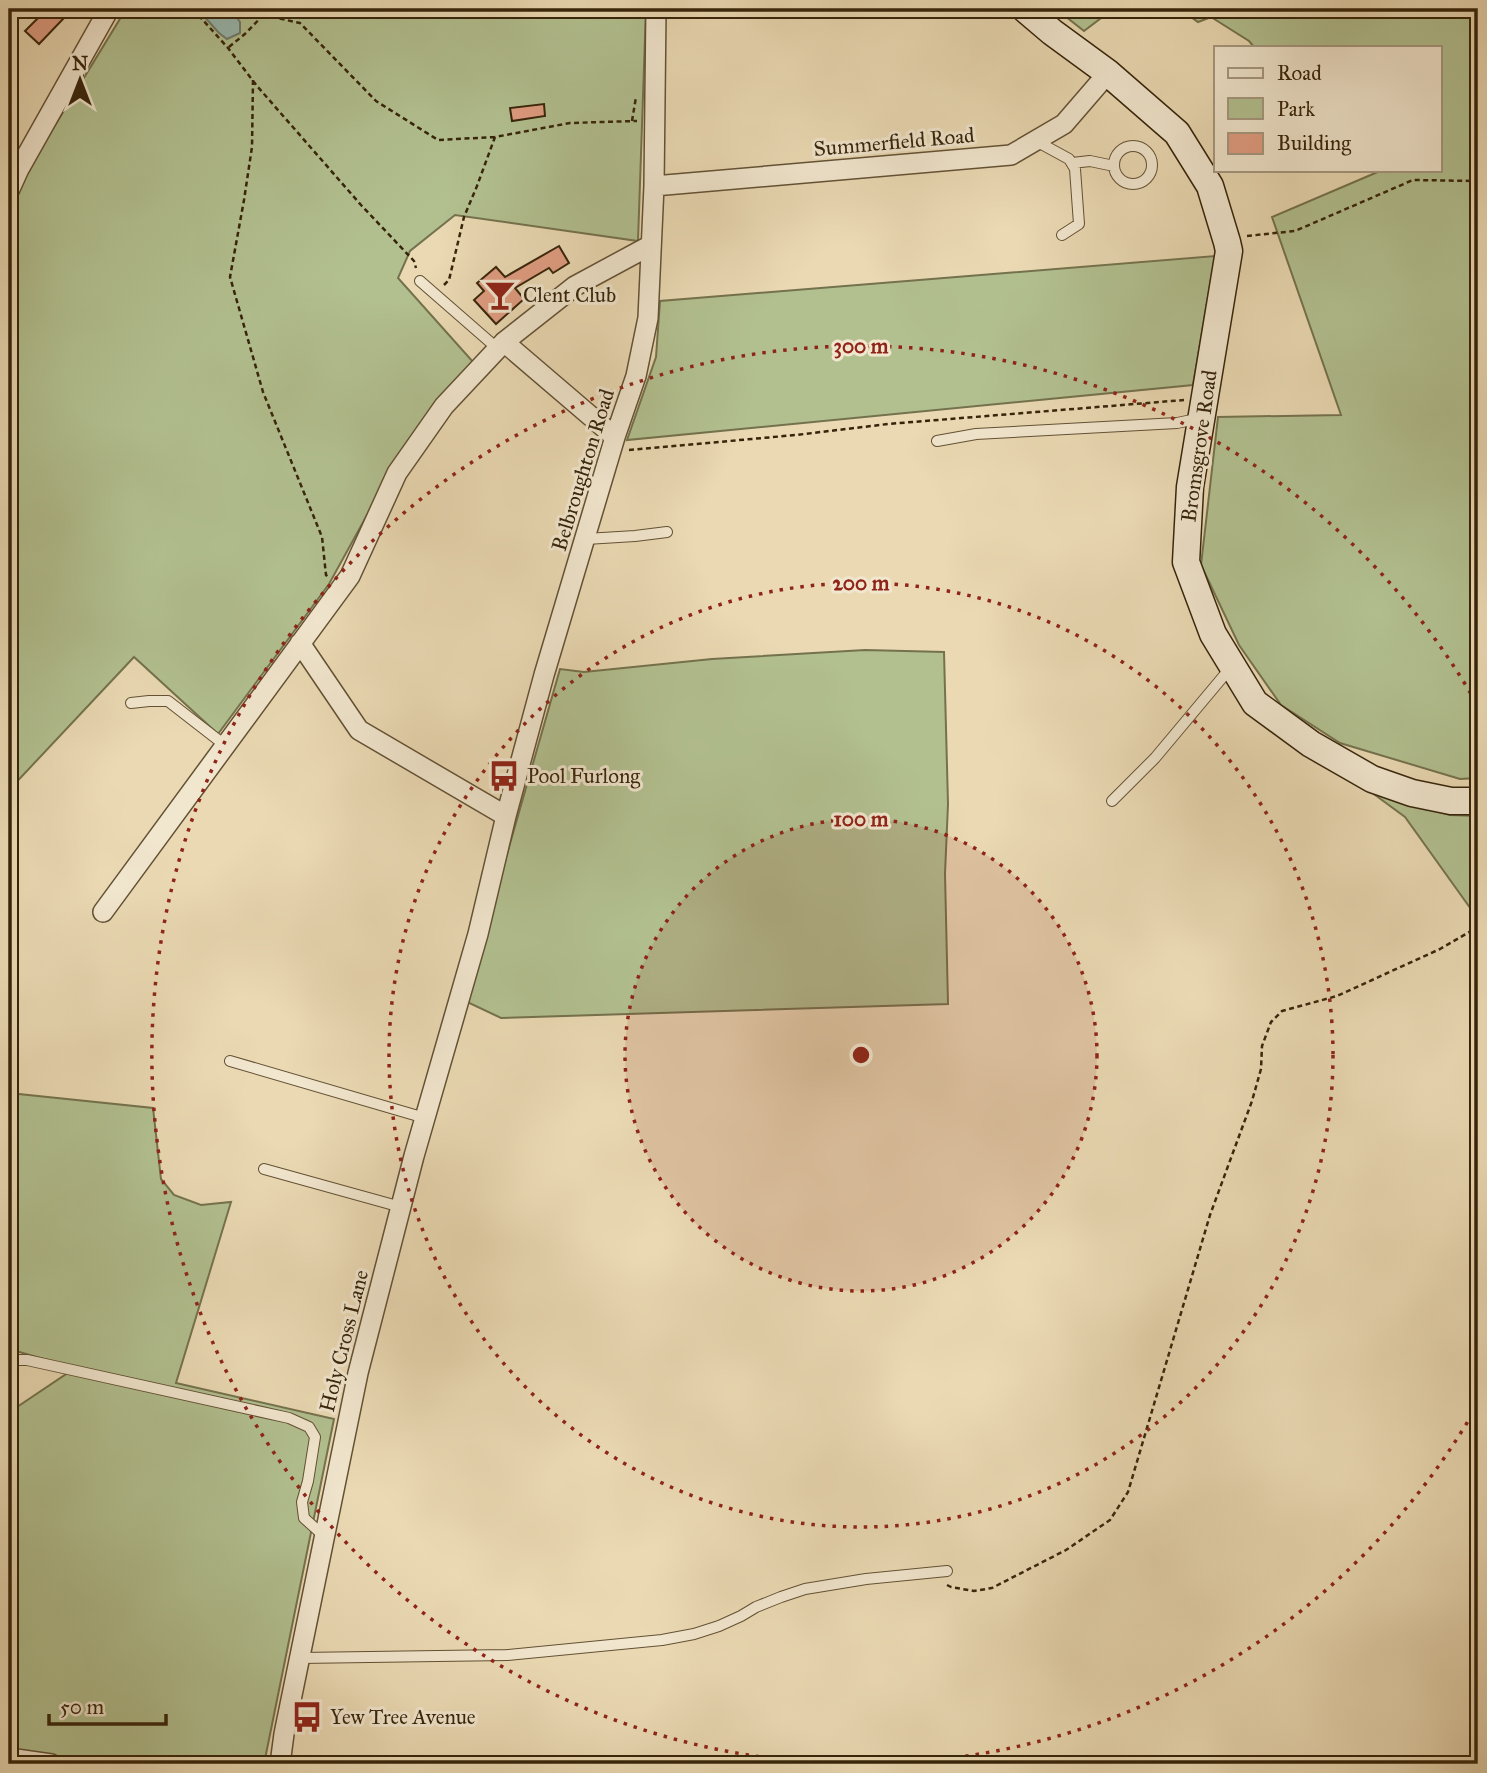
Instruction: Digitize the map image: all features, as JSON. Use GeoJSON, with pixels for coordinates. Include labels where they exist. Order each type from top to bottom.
{"type":"FeatureCollection","features":[{"type":"Feature","properties":{"kind":"street"},"geometry":{"type":"LineString","coordinates":[[9,191],[109,9]]}},
{"type":"Feature","properties":{"kind":"street","name":"Belbroughton Road"},"geometry":{"type":"LineString","coordinates":[[478,934],[544,675],[636,376],[648,318],[654,186],[656,9]]}},
{"type":"Feature","properties":{"kind":"street","name":"Bromsgrove Road"},"geometry":{"type":"LineString","coordinates":[[1025,9],[1108,74],[1177,133],[1210,186],[1227,242],[1229,251],[1190,487],[1186,562],[1213,634],[1255,703],[1311,744],[1372,779],[1412,793],[1451,801],[1478,801]]}},
{"type":"Feature","properties":{"kind":"street","name":"Summerfield Road"},"geometry":{"type":"LineString","coordinates":[[654,186],[1011,155],[1064,124],[1108,74]]}},
{"type":"Feature","properties":{"kind":"street"},"geometry":{"type":"LineString","coordinates":[[103,912],[351,576],[397,473],[444,406],[501,346],[575,286],[651,245]]}},
{"type":"Feature","properties":{"kind":"street"},"geometry":{"type":"LineString","coordinates":[[501,346],[614,443]]}},
{"type":"Feature","properties":{"kind":"street"},"geometry":{"type":"LineString","coordinates":[[300,643],[359,730],[506,816]]}},
{"type":"Feature","properties":{"kind":"street","name":"Holy Cross Lane"},"geometry":{"type":"LineString","coordinates":[[280,1764],[358,1373],[425,1118],[478,934]]}},
{"type":"Feature","properties":{"kind":"street"},"geometry":{"type":"LineString","coordinates":[[9,1758],[51,1764]]}},
{"type":"Feature","properties":{"kind":"lane"},"geometry":{"type":"LineString","coordinates":[[1036,141],[1069,159],[1075,169],[1079,223],[1062,235]]}},
{"type":"Feature","properties":{"kind":"lane"},"geometry":{"type":"LineString","coordinates":[[1072,163],[1090,161],[1114,166]]}},
{"type":"Feature","properties":{"kind":"lane"},"geometry":{"type":"LineString","coordinates":[[420,281],[501,346]]}},
{"type":"Feature","properties":{"kind":"lane"},"geometry":{"type":"LineString","coordinates":[[937,441],[976,434],[1177,423],[1203,408]]}},
{"type":"Feature","properties":{"kind":"lane"},"geometry":{"type":"LineString","coordinates":[[586,539],[667,532]]}},
{"type":"Feature","properties":{"kind":"lane"},"geometry":{"type":"LineString","coordinates":[[1112,801],[1155,758],[1232,666]]}},
{"type":"Feature","properties":{"kind":"lane"},"geometry":{"type":"LineString","coordinates":[[131,703],[168,701],[226,746]]}},
{"type":"Feature","properties":{"kind":"lane"},"geometry":{"type":"LineString","coordinates":[[230,1061],[425,1118]]}},
{"type":"Feature","properties":{"kind":"lane"},"geometry":{"type":"LineString","coordinates":[[264,1169],[401,1207]]}},
{"type":"Feature","properties":{"kind":"lane"},"geometry":{"type":"LineString","coordinates":[[9,1360],[27,1360],[289,1418],[309,1427],[315,1437],[302,1502],[304,1518],[325,1536]]}},
{"type":"Feature","properties":{"kind":"lane"},"geometry":{"type":"LineString","coordinates":[[300,1658],[507,1655],[663,1640],[719,1626],[756,1607],[805,1589],[866,1579],[947,1571]]}},
{"type":"Feature","properties":{"kind":"path"},"geometry":{"type":"LineString","coordinates":[[193,9],[361,205],[414,261],[420,281]]}},
{"type":"Feature","properties":{"kind":"path"},"geometry":{"type":"LineString","coordinates":[[228,48],[269,9]]}},
{"type":"Feature","properties":{"kind":"path"},"geometry":{"type":"LineString","coordinates":[[263,15],[300,23],[376,101],[438,141],[495,137],[570,123],[654,120]]}},
{"type":"Feature","properties":{"kind":"path"},"geometry":{"type":"LineString","coordinates":[[253,80],[252,146],[230,277],[262,392],[322,537],[326,575],[341,589]]}},
{"type":"Feature","properties":{"kind":"path"},"geometry":{"type":"LineString","coordinates":[[434,293],[449,280],[464,217],[495,137]]}},
{"type":"Feature","properties":{"kind":"path"},"geometry":{"type":"LineString","coordinates":[[1227,242],[1251,235],[1295,231],[1413,180],[1478,181]]}},
{"type":"Feature","properties":{"kind":"path"},"geometry":{"type":"LineString","coordinates":[[614,443],[635,450],[888,424],[1203,408]]}},
{"type":"Feature","properties":{"kind":"path"},"geometry":{"type":"LineString","coordinates":[[928,1573],[951,1587],[974,1591],[992,1588],[1066,1550],[1110,1520],[1128,1492],[1210,1215],[1255,1091],[1261,1069],[1262,1046],[1271,1022],[1282,1011],[1337,996],[1440,949],[1478,927]]}},
{"type":"Feature","properties":{"kind":"green space"},"geometry":{"type":"Polygon","coordinates":[[[126,9],[646,9],[638,241],[455,215],[410,251],[398,278],[474,363],[409,439],[329,584],[218,734],[134,657],[9,790],[9,210],[27,171],[126,9]]]}},
{"type":"Feature","properties":{"kind":"green space"},"geometry":{"type":"Polygon","coordinates":[[[1056,9],[1113,9],[1084,31],[1056,9]]]}},
{"type":"Feature","properties":{"kind":"green space"},"geometry":{"type":"Polygon","coordinates":[[[1180,9],[1478,9],[1478,778],[1460,779],[1340,743],[1281,705],[1239,645],[1201,565],[1218,417],[1341,415],[1272,217],[1378,172],[1442,172],[1442,46],[1253,46],[1211,17],[1198,22],[1180,9]]]}},
{"type":"Feature","properties":{"kind":"green space"},"geometry":{"type":"Polygon","coordinates":[[[1215,256],[1193,385],[627,440],[656,357],[660,301],[1215,256]]]}},
{"type":"Feature","properties":{"kind":"green space"},"geometry":{"type":"Polygon","coordinates":[[[865,650],[944,652],[948,804],[945,874],[948,1004],[501,1018],[465,1001],[560,669],[584,672],[712,659],[865,650]]]}},
{"type":"Feature","properties":{"kind":"green space"},"geometry":{"type":"Polygon","coordinates":[[[1371,792],[1450,815],[1478,816],[1478,919],[1405,817],[1371,792]]]}},
{"type":"Feature","properties":{"kind":"green space"},"geometry":{"type":"Polygon","coordinates":[[[9,1093],[153,1108],[161,1179],[174,1195],[201,1205],[231,1202],[176,1383],[334,1419],[264,1764],[90,1764],[9,1751],[9,1419],[11,1411],[75,1368],[9,1349],[9,1093]]]}},
{"type":"Feature","properties":{"kind":"water"},"geometry":{"type":"Polygon","coordinates":[[[201,9],[231,9],[240,22],[240,33],[227,39],[201,13],[201,9]]]}},
{"type":"Feature","properties":{"kind":"building"},"geometry":{"type":"Polygon","coordinates":[[[47,9],[53,9],[63,19],[39,44],[25,31],[47,9]]]}},
{"type":"Feature","properties":{"kind":"building"},"geometry":{"type":"Polygon","coordinates":[[[544,104],[545,116],[512,121],[510,108],[544,104]]]}},
{"type":"Feature","properties":{"kind":"building","name":"Clent Club"},"geometry":{"type":"Polygon","coordinates":[[[559,246],[569,263],[553,273],[549,268],[515,288],[524,299],[496,324],[474,300],[484,291],[477,283],[496,267],[505,277],[559,246]]]}},
{"type":"Feature","properties":{"kind":"place","name":"Clent Club"},"geometry":{"type":"Point","coordinates":[500,295]}},
{"type":"Feature","properties":{"kind":"place","name":"Pool Furlong"},"geometry":{"type":"Point","coordinates":[504,776]}},
{"type":"Feature","properties":{"kind":"place","name":"Yew Tree Avenue"},"geometry":{"type":"Point","coordinates":[307,1717]}}]}
